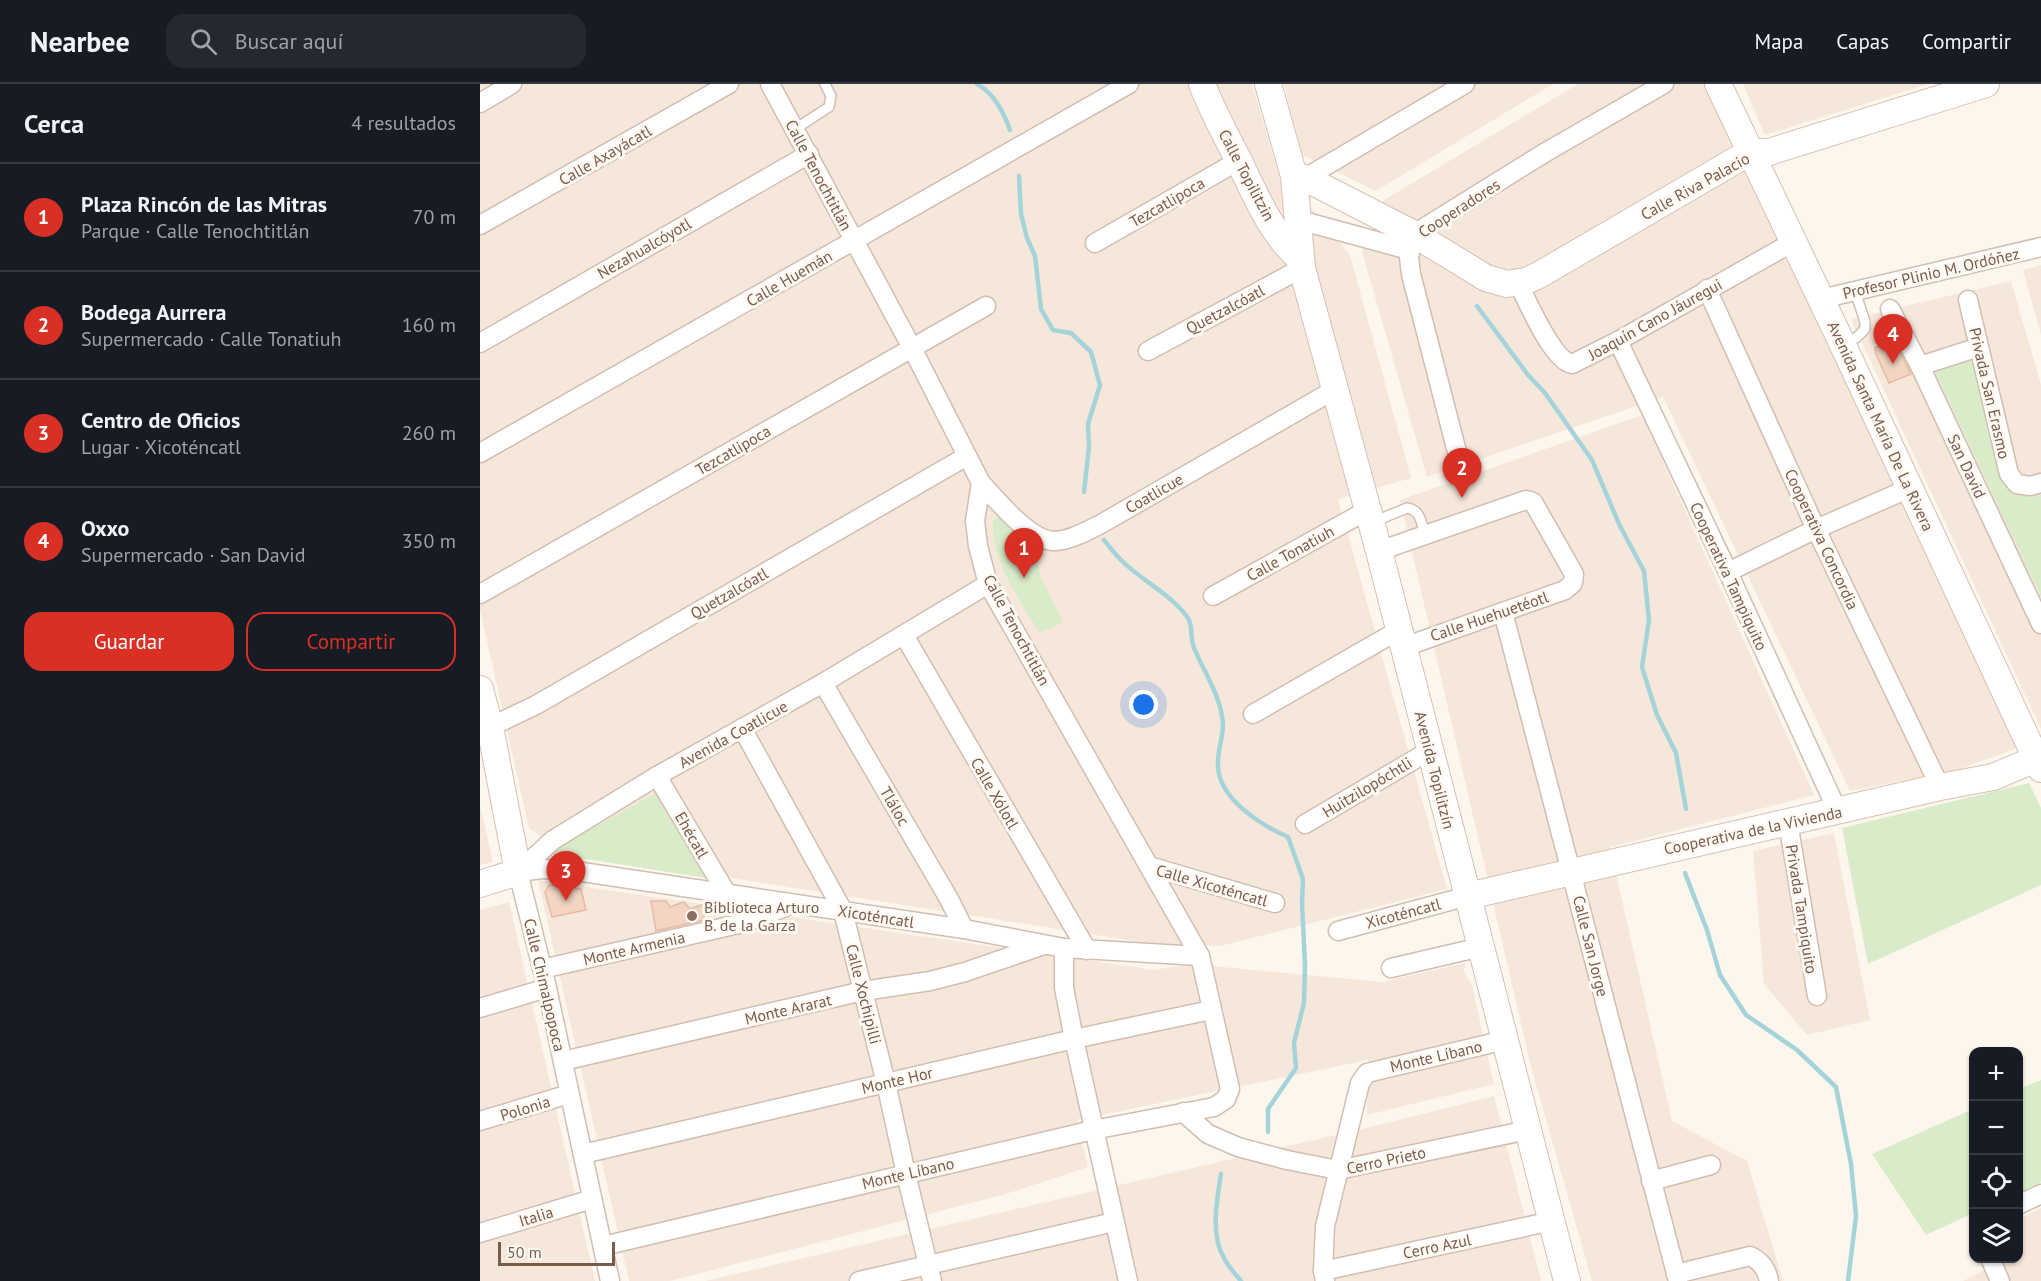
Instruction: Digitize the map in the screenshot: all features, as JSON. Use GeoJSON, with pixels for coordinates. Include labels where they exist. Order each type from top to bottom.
{"type":"FeatureCollection","features":[{"type":"Feature","properties":{"kind":"street"},"geometry":{"type":"LineString","coordinates":[[480,103],[512,84]]}},
{"type":"Feature","properties":{"kind":"street","name":"Calle Axayácatl"},"geometry":{"type":"LineString","coordinates":[[480,225],[729,84]]}},
{"type":"Feature","properties":{"kind":"street","name":"Calle Tenochtitlán"},"geometry":{"type":"LineString","coordinates":[[770,84],[912,348],[981,483],[975,521],[978,546],[988,584],[1200,956],[1230,1089],[1226,1099],[1214,1107]]}},
{"type":"Feature","properties":{"kind":"street","name":"Calle Huemán"},"geometry":{"type":"LineString","coordinates":[[480,453],[1129,84]]}},
{"type":"Feature","properties":{"kind":"street","name":"Calle Topilitzin"},"geometry":{"type":"LineString","coordinates":[[1202,84],[1209,103],[1273,225],[1301,264]]}},
{"type":"Feature","properties":{"kind":"street"},"geometry":{"type":"LineString","coordinates":[[1300,177],[1465,84]]}},
{"type":"Feature","properties":{"kind":"street","name":"Cooperadores"},"geometry":{"type":"LineString","coordinates":[[1457,452],[1411,274],[1412,242],[1546,152],[1664,84]]}},
{"type":"Feature","properties":{"kind":"street","name":"Avenida Santa María De La Rivera"},"geometry":{"type":"LineString","coordinates":[[1718,84],[2040,762]]}},
{"type":"Feature","properties":{"kind":"street","name":"Calle Riva Palacio"},"geometry":{"type":"LineString","coordinates":[[1518,283],[1539,275],[1750,152],[1768,152],[1947,90],[1986,84]]}},
{"type":"Feature","properties":{"kind":"street"},"geometry":{"type":"LineString","coordinates":[[1270,85],[1300,177],[1301,264]]}},
{"type":"Feature","properties":{"kind":"street","name":"Nezahualcóyotl"},"geometry":{"type":"LineString","coordinates":[[480,343],[809,154]]}},
{"type":"Feature","properties":{"kind":"street","name":"Tezcatlipoca"},"geometry":{"type":"LineString","coordinates":[[1095,243],[1239,161]]}},
{"type":"Feature","properties":{"kind":"street"},"geometry":{"type":"LineString","coordinates":[[1300,177],[1412,242],[1486,278],[1507,284],[1518,283]]}},
{"type":"Feature","properties":{"kind":"street"},"geometry":{"type":"LineString","coordinates":[[1299,220],[1412,242]]}},
{"type":"Feature","properties":{"kind":"street","name":"Joaquín Cano Jáuregui"},"geometry":{"type":"LineString","coordinates":[[1518,283],[1554,350],[1565,362],[1572,364],[1618,341],[1792,242]]}},
{"type":"Feature","properties":{"kind":"street","name":"Profesor Plinio M. Ordóñez"},"geometry":{"type":"LineString","coordinates":[[1821,299],[2041,246]]}},
{"type":"Feature","properties":{"kind":"street","name":"Quetzalcóatl"},"geometry":{"type":"LineString","coordinates":[[1148,351],[1301,264]]}},
{"type":"Feature","properties":{"kind":"street","name":"Avenida Topilitzín"},"geometry":{"type":"LineString","coordinates":[[1301,264],[1402,638],[1429,751],[1567,1281]]}},
{"type":"Feature","properties":{"kind":"street","name":"Cooperativa Concordia"},"geometry":{"type":"LineString","coordinates":[[1707,289],[1816,529],[1940,788]]}},
{"type":"Feature","properties":{"kind":"street","name":"Privada San Erasmo"},"geometry":{"type":"LineString","coordinates":[[1968,300],[2009,474],[2017,484],[2030,486],[2041,483]]}},
{"type":"Feature","properties":{"kind":"street","name":"Tezcatlipoca"},"geometry":{"type":"LineString","coordinates":[[480,594],[986,306]]}},
{"type":"Feature","properties":{"kind":"street","name":"San David"},"geometry":{"type":"LineString","coordinates":[[1890,309],[1920,366],[2041,624]]}},
{"type":"Feature","properties":{"kind":"street","name":"Cooperativa Tampiquito"},"geometry":{"type":"LineString","coordinates":[[1618,341],[1728,572],[1838,812]]}},
{"type":"Feature","properties":{"kind":"street"},"geometry":{"type":"LineString","coordinates":[[1920,366],[1979,347]]}},
{"type":"Feature","properties":{"kind":"street","name":"Coatlicue"},"geometry":{"type":"LineString","coordinates":[[981,483],[1015,519],[1041,537],[1053,541],[1072,536],[1111,518],[1334,390]]}},
{"type":"Feature","properties":{"kind":"street","name":"Quetzalcóatl"},"geometry":{"type":"LineString","coordinates":[[488,741],[536,705],[967,456]]}},
{"type":"Feature","properties":{"kind":"street"},"geometry":{"type":"LineString","coordinates":[[1728,572],[1816,529],[1910,488]]}},
{"type":"Feature","properties":{"kind":"street","name":"Calle Huehuetéotl"},"geometry":{"type":"LineString","coordinates":[[1253,714],[1402,638],[1503,612],[1565,590],[1573,583],[1574,574],[1533,502],[1521,500],[1425,534]]}},
{"type":"Feature","properties":{"kind":"street","name":"Calle Tonatiuh"},"geometry":{"type":"LineString","coordinates":[[1213,596],[1368,517]]}},
{"type":"Feature","properties":{"kind":"street"},"geometry":{"type":"LineString","coordinates":[[1379,551],[1425,534]]}},
{"type":"Feature","properties":{"kind":"street","name":"Avenida Coatlicue"},"geometry":{"type":"LineString","coordinates":[[480,884],[518,872],[554,840],[657,776],[823,683],[988,584]]}},
{"type":"Feature","properties":{"kind":"street","name":"Calle San Jorge"},"geometry":{"type":"LineString","coordinates":[[1503,612],[1677,1278]]}},
{"type":"Feature","properties":{"kind":"street","name":"Calle Xólotl"},"geometry":{"type":"LineString","coordinates":[[904,635],[1087,950]]}},
{"type":"Feature","properties":{"kind":"street","name":"Tláloc"},"geometry":{"type":"LineString","coordinates":[[823,683],[949,899],[964,929]]}},
{"type":"Feature","properties":{"kind":"street","name":"Calle Chimalpopoca"},"geometry":{"type":"LineString","coordinates":[[480,689],[488,741],[547,988],[610,1281]]}},
{"type":"Feature","properties":{"kind":"street","name":"Calle Xochipilli"},"geometry":{"type":"LineString","coordinates":[[742,728],[843,911],[930,1273]]}},
{"type":"Feature","properties":{"kind":"street","name":"Huitzilopóchtli"},"geometry":{"type":"LineString","coordinates":[[1305,824],[1429,751]]}},
{"type":"Feature","properties":{"kind":"street","name":"Cooperativa de la Vivienda"},"geometry":{"type":"LineString","coordinates":[[1468,896],[1993,777],[2040,762]]}},
{"type":"Feature","properties":{"kind":"street","name":"Ehécatl"},"geometry":{"type":"LineString","coordinates":[[657,776],[727,894]]}},
{"type":"Feature","properties":{"kind":"street","name":"Privada Tampiquito"},"geometry":{"type":"LineString","coordinates":[[1788,822],[1817,996]]}},
{"type":"Feature","properties":{"kind":"street","name":"Calle Xicoténcatl"},"geometry":{"type":"LineString","coordinates":[[1149,867],[1275,903]]}},
{"type":"Feature","properties":{"kind":"street","name":"Xicoténcatl"},"geometry":{"type":"LineString","coordinates":[[518,872],[556,868],[964,929],[1055,946],[1200,956]]}},
{"type":"Feature","properties":{"kind":"street","name":"Xicoténcatl"},"geometry":{"type":"LineString","coordinates":[[1338,931],[1468,896]]}},
{"type":"Feature","properties":{"kind":"street","name":"Monte Armenia"},"geometry":{"type":"LineString","coordinates":[[542,969],[743,923],[794,903]]}},
{"type":"Feature","properties":{"kind":"street"},"geometry":{"type":"LineString","coordinates":[[1055,946],[1128,1281]]}},
{"type":"Feature","properties":{"kind":"street","name":"Monte Ararat"},"geometry":{"type":"LineString","coordinates":[[563,1061],[863,992],[930,981],[1055,946]]}},
{"type":"Feature","properties":{"kind":"street"},"geometry":{"type":"LineString","coordinates":[[1391,968],[1481,947]]}},
{"type":"Feature","properties":{"kind":"street"},"geometry":{"type":"LineString","coordinates":[[480,1008],[547,988]]}},
{"type":"Feature","properties":{"kind":"street","name":"Monte Hor"},"geometry":{"type":"LineString","coordinates":[[583,1154],[1074,1039],[1211,1010]]}},
{"type":"Feature","properties":{"kind":"street","name":"Monte Líbano"},"geometry":{"type":"LineString","coordinates":[[1338,1170],[1360,1083],[1367,1073],[1505,1040]]}},
{"type":"Feature","properties":{"kind":"street","name":"Polonia"},"geometry":{"type":"LineString","coordinates":[[480,1121],[570,1094]]}},
{"type":"Feature","properties":{"kind":"street","name":"Monte Líbano"},"geometry":{"type":"LineString","coordinates":[[603,1246],[1094,1130],[1214,1107]]}},
{"type":"Feature","properties":{"kind":"street","name":"Cerro Prieto"},"geometry":{"type":"LineString","coordinates":[[1183,1112],[1208,1134],[1238,1147],[1338,1170],[1528,1130]]}},
{"type":"Feature","properties":{"kind":"street"},"geometry":{"type":"LineString","coordinates":[[1651,1181],[1712,1165]]}},
{"type":"Feature","properties":{"kind":"street"},"geometry":{"type":"LineString","coordinates":[[1324,1276],[1325,1226],[1338,1170]]}},
{"type":"Feature","properties":{"kind":"street"},"geometry":{"type":"LineString","coordinates":[[2023,1203],[2041,1194]]}},
{"type":"Feature","properties":{"kind":"street","name":"Italia"},"geometry":{"type":"LineString","coordinates":[[480,1233],[592,1199]]}},
{"type":"Feature","properties":{"kind":"street","name":"Cerro Azul"},"geometry":{"type":"LineString","coordinates":[[1324,1276],[1551,1221]]}},
{"type":"Feature","properties":{"kind":"street"},"geometry":{"type":"LineString","coordinates":[[859,1281],[930,1273],[1114,1222]]}},
{"type":"Feature","properties":{"kind":"street"},"geometry":{"type":"LineString","coordinates":[[1677,1278],[1749,1256],[1761,1263],[1768,1274],[1769,1281]]}},
{"type":"Feature","properties":{"kind":"street"},"geometry":{"type":"LineString","coordinates":[[1992,1263],[2000,1281]]}},
{"type":"Feature","properties":{"kind":"lane"},"geometry":{"type":"LineString","coordinates":[[795,129],[829,107],[831,96],[825,84]]}},
{"type":"Feature","properties":{"kind":"lane"},"geometry":{"type":"LineString","coordinates":[[1841,341],[1856,338],[1865,329],[1855,291]]}},
{"type":"Feature","properties":{"kind":"lane"},"geometry":{"type":"LineString","coordinates":[[1368,517],[1412,508],[1419,514],[1425,534]]}},
{"type":"Feature","properties":{"kind":"shaded area"},"geometry":{"type":"Polygon","coordinates":[[[480,84],[1252,84],[1276,166],[1350,255],[1411,478],[1338,499],[1447,889],[1220,946],[1147,943],[564,852],[529,828],[480,610],[480,84]]]}},
{"type":"Feature","properties":{"kind":"shaded area"},"geometry":{"type":"Polygon","coordinates":[[[1284,84],[1553,84],[1376,191],[1302,155],[1284,84]]]}},
{"type":"Feature","properties":{"kind":"shaded area"},"geometry":{"type":"Polygon","coordinates":[[[1578,84],[1707,84],[2020,747],[1957,770],[1850,791],[1663,397],[1427,477],[1362,252],[1384,200],[1578,84]]]}},
{"type":"Feature","properties":{"kind":"shaded area"},"geometry":{"type":"Polygon","coordinates":[[[1743,84],[1928,84],[1765,135],[1743,84]]]}},
{"type":"Feature","properties":{"kind":"shaded area"},"geometry":{"type":"Polygon","coordinates":[[[2041,265],[2041,335],[2023,270],[2041,265]]]}},
{"type":"Feature","properties":{"kind":"shaded area"},"geometry":{"type":"Polygon","coordinates":[[[2011,281],[2041,385],[2041,729],[1851,319],[2011,281]]]}},
{"type":"Feature","properties":{"kind":"shaded area"},"geometry":{"type":"Polygon","coordinates":[[[1642,415],[1814,795],[1610,847],[1672,1121],[1747,1161],[1783,1281],[1592,1281],[1531,1067],[1400,500],[1642,415]]]}},
{"type":"Feature","properties":{"kind":"shaded area"},"geometry":{"type":"Polygon","coordinates":[[[480,805],[493,862],[480,865],[480,805]]]}},
{"type":"Feature","properties":{"kind":"shaded area"},"geometry":{"type":"Polygon","coordinates":[[[1834,833],[1870,1020],[1807,1035],[1764,984],[1753,851],[1834,833]]]}},
{"type":"Feature","properties":{"kind":"shaded area"},"geometry":{"type":"Polygon","coordinates":[[[538,880],[1154,970],[1191,964],[1382,982],[1466,963],[1463,971],[1472,985],[1494,1084],[1367,1115],[1368,1060],[1077,1120],[1088,1167],[1006,1194],[670,1281],[629,1281],[538,880]]]}},
{"type":"Feature","properties":{"kind":"shaded area"},"geometry":{"type":"Polygon","coordinates":[[[509,902],[595,1281],[480,1281],[480,910],[509,902]]]}},
{"type":"Feature","properties":{"kind":"shaded area"},"geometry":{"type":"Polygon","coordinates":[[[1494,1096],[1541,1281],[705,1281],[1375,1126],[1494,1096]]]}},
{"type":"Feature","properties":{"kind":"shaded area"},"geometry":{"type":"Polygon","coordinates":[[[2041,1208],[2041,1281],[1963,1281],[1997,1263],[2023,1263],[2023,1217],[2041,1208]]]}},
{"type":"Feature","properties":{"kind":"green space"},"geometry":{"type":"Polygon","coordinates":[[[1977,358],[2013,488],[2031,498],[2041,495],[2041,597],[1935,371],[1977,358]]]}},
{"type":"Feature","properties":{"kind":"green space"},"geometry":{"type":"Polygon","coordinates":[[[999,517],[1023,543],[1037,552],[1040,575],[1063,622],[1040,633],[1008,579],[996,550],[993,520],[999,517]]]}},
{"type":"Feature","properties":{"kind":"green space"},"geometry":{"type":"Polygon","coordinates":[[[2029,783],[2041,808],[2041,885],[1868,964],[1842,828],[2029,783]]]}},
{"type":"Feature","properties":{"kind":"green space"},"geometry":{"type":"Polygon","coordinates":[[[660,791],[706,878],[555,854],[551,851],[660,791]]]}},
{"type":"Feature","properties":{"kind":"green space"},"geometry":{"type":"Polygon","coordinates":[[[2041,1080],[2041,1182],[2023,1191],[2023,1101],[2023,1087],[2041,1080]]]}},
{"type":"Feature","properties":{"kind":"green space"},"geometry":{"type":"Polygon","coordinates":[[[1969,1111],[1969,1215],[1926,1235],[1872,1154],[1969,1111]]]}},
{"type":"Feature","properties":{"kind":"building"},"geometry":{"type":"Polygon","coordinates":[[[1893,338],[1911,374],[1889,383],[1875,348],[1893,338]]]}},
{"type":"Feature","properties":{"kind":"building"},"geometry":{"type":"Polygon","coordinates":[[[549,885],[581,889],[586,910],[552,917],[545,892],[549,885]]]}},
{"type":"Feature","properties":{"kind":"building","name":"Biblioteca Arturo B. de la Garza"},"geometry":{"type":"Polygon","coordinates":[[[651,901],[666,901],[670,907],[684,902],[690,909],[704,904],[704,920],[656,931],[651,901]]]}},
{"type":"Feature","properties":{"kind":"waterway"},"geometry":{"type":"LineString","coordinates":[[977,84],[998,104],[1010,130]]}},
{"type":"Feature","properties":{"kind":"waterway"},"geometry":{"type":"LineString","coordinates":[[1019,176],[1021,214],[1027,238],[1035,256],[1041,309],[1053,330],[1071,333],[1091,352],[1100,385],[1088,424],[1089,446],[1084,492]]}},
{"type":"Feature","properties":{"kind":"waterway"},"geometry":{"type":"LineString","coordinates":[[1477,306],[1528,375],[1545,393],[1592,460],[1619,524],[1644,571],[1649,620],[1642,667],[1657,715],[1676,753],[1686,809]]}},
{"type":"Feature","properties":{"kind":"waterway"},"geometry":{"type":"LineString","coordinates":[[1104,540],[1119,559],[1165,595],[1188,618],[1194,648],[1216,695],[1222,715],[1223,730],[1218,761],[1220,778],[1233,800],[1243,809],[1254,818],[1288,837],[1303,879],[1304,1003],[1294,1043],[1296,1068],[1268,1109],[1268,1132]]}},
{"type":"Feature","properties":{"kind":"waterway"},"geometry":{"type":"LineString","coordinates":[[1685,873],[1707,930],[1720,975],[1746,1015],[1797,1050],[1836,1087],[1851,1164],[1856,1216],[1848,1281]]}},
{"type":"Feature","properties":{"kind":"waterway"},"geometry":{"type":"LineString","coordinates":[[1221,1174],[1216,1217],[1217,1239],[1226,1261],[1241,1281]]}},
{"type":"Feature","properties":{"kind":"place","name":"Oxxo"},"geometry":{"type":"Point","coordinates":[1893,364]}},
{"type":"Feature","properties":{"kind":"place","name":"Bodega Aurrera"},"geometry":{"type":"Point","coordinates":[1462,498]}},
{"type":"Feature","properties":{"kind":"place","name":"Plaza Rincón de las Mitras"},"geometry":{"type":"Point","coordinates":[1024,578]}},
{"type":"Feature","properties":{"kind":"place","name":"Centro de Oficios"},"geometry":{"type":"Point","coordinates":[566,901]}},
{"type":"Feature","properties":{"kind":"place","name":"Biblioteca Arturo B. de la Garza"},"geometry":{"type":"Point","coordinates":[692,916]}}]}
